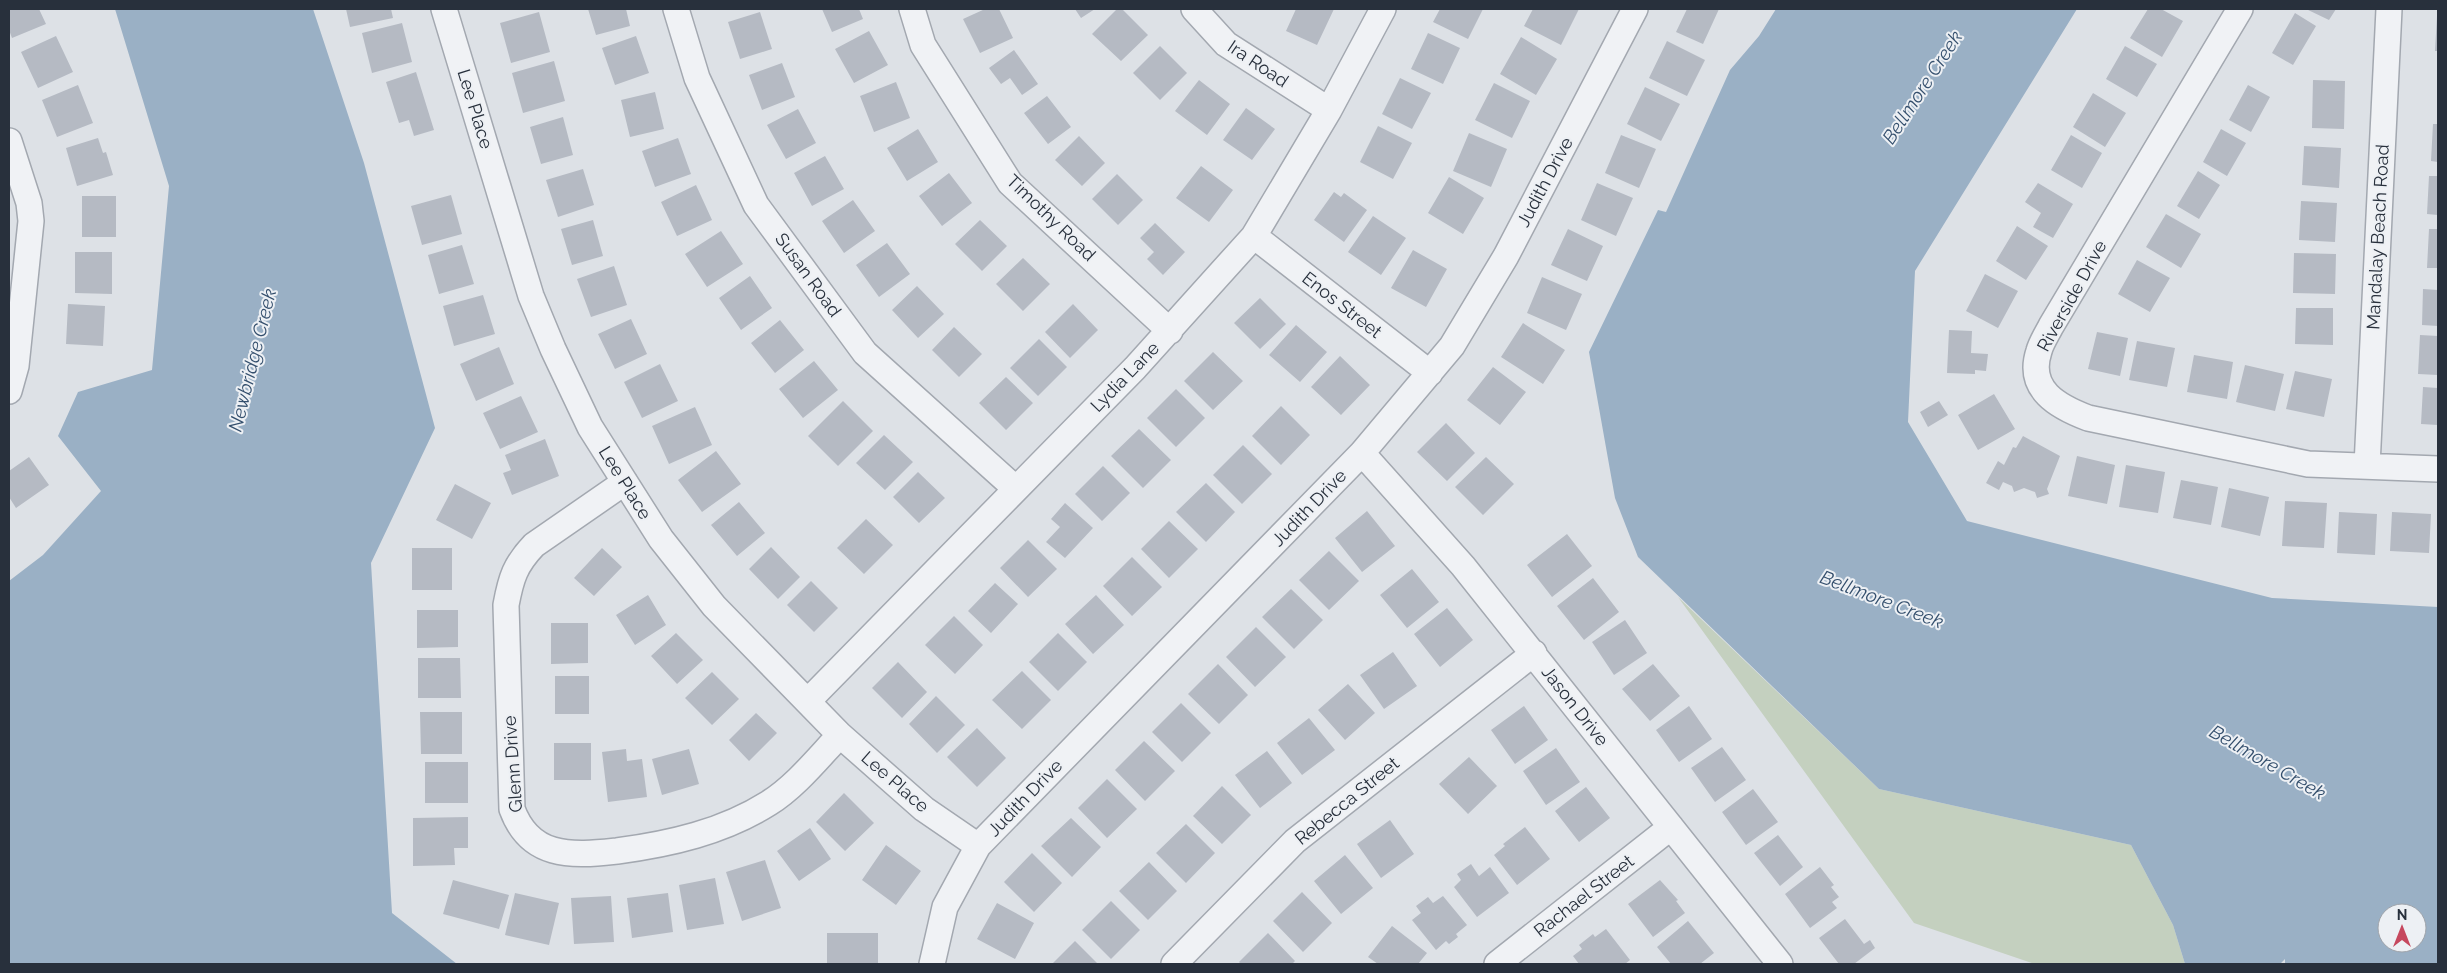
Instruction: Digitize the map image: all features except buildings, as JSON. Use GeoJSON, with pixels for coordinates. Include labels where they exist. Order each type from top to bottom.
{"type":"FeatureCollection","features":[{"type":"Feature","properties":{"kind":"street","name":"Lee Place"},"geometry":{"type":"LineString","coordinates":[[444,9],[531,296],[553,349],[590,427],[661,539],[714,606],[808,700],[840,735],[924,808],[978,846]]}},
{"type":"Feature","properties":{"kind":"street","name":"Susan Road"},"geometry":{"type":"LineString","coordinates":[[676,9],[697,78],[756,205],[865,354],[1016,489]]}},
{"type":"Feature","properties":{"kind":"street","name":"Timothy Road"},"geometry":{"type":"LineString","coordinates":[[912,9],[923,45],[1010,183],[1170,331]]}},
{"type":"Feature","properties":{"kind":"street","name":"Ira Road"},"geometry":{"type":"LineString","coordinates":[[1194,9],[1226,44],[1329,110]]}},
{"type":"Feature","properties":{"kind":"street","name":"Lydia Lane"},"geometry":{"type":"LineString","coordinates":[[808,700],[1170,331],[1254,236],[1329,110],[1383,9]]}},
{"type":"Feature","properties":{"kind":"street","name":"Judith Drive"},"geometry":{"type":"LineString","coordinates":[[932,964],[945,908],[978,846],[1362,453],[1430,373],[1466,325],[1506,256],[1635,9]]}},
{"type":"Feature","properties":{"kind":"street","name":"Riverside Drive"},"geometry":{"type":"LineString","coordinates":[[2240,9],[2050,326],[2038,352],[2037,373],[2040,384],[2048,397],[2062,408],[2088,418],[2308,464],[2438,469]]}},
{"type":"Feature","properties":{"kind":"street","name":"Mandalay Beach Road"},"geometry":{"type":"LineString","coordinates":[[2367,466],[2389,9]]}},
{"type":"Feature","properties":{"kind":"street"},"geometry":{"type":"LineString","coordinates":[[9,141],[29,204],[31,221],[16,366],[9,391]]}},
{"type":"Feature","properties":{"kind":"street","name":"Enos Street"},"geometry":{"type":"LineString","coordinates":[[1254,236],[1430,373]]}},
{"type":"Feature","properties":{"kind":"street","name":"Jason Drive"},"geometry":{"type":"LineString","coordinates":[[1362,453],[1463,566],[1780,964]]}},
{"type":"Feature","properties":{"kind":"street","name":"Glenn Drive"},"geometry":{"type":"LineString","coordinates":[[625,482],[534,545],[522,557],[512,576],[506,605],[512,808],[517,822],[525,833],[535,842],[554,850],[600,853],[659,846],[709,832],[732,823],[778,796],[840,735]]}},
{"type":"Feature","properties":{"kind":"street","name":"Rebecca Street"},"geometry":{"type":"LineString","coordinates":[[1174,964],[1295,841],[1534,653]]}},
{"type":"Feature","properties":{"kind":"street","name":"Rachael Street"},"geometry":{"type":"LineString","coordinates":[[1497,964],[1671,827]]}},
{"type":"Feature","properties":{"kind":"green space"},"geometry":{"type":"Polygon","coordinates":[[[1678,597],[1879,789],[2131,845],[2173,925],[2185,964],[2035,964],[1914,923],[1678,597]]]}},
{"type":"Feature","properties":{"kind":"water","name":"Newbridge Creek"},"geometry":{"type":"Polygon","coordinates":[[[115,9],[313,9],[364,163],[435,428],[371,563],[392,913],[457,964],[9,964],[9,581],[43,555],[101,491],[58,436],[78,392],[152,370],[169,186],[115,9]]]}},
{"type":"Feature","properties":{"kind":"water","name":"Bellmore Creek"},"geometry":{"type":"Polygon","coordinates":[[[1776,9],[2077,9],[1915,271],[1908,422],[1967,521],[2272,598],[2438,607],[2438,964],[2285,964],[2285,959],[2280,964],[2185,964],[2173,925],[2131,845],[1879,789],[1638,557],[1615,498],[1589,352],[1658,210],[1666,212],[1730,70],[1759,36],[1776,9]]]}}]}
